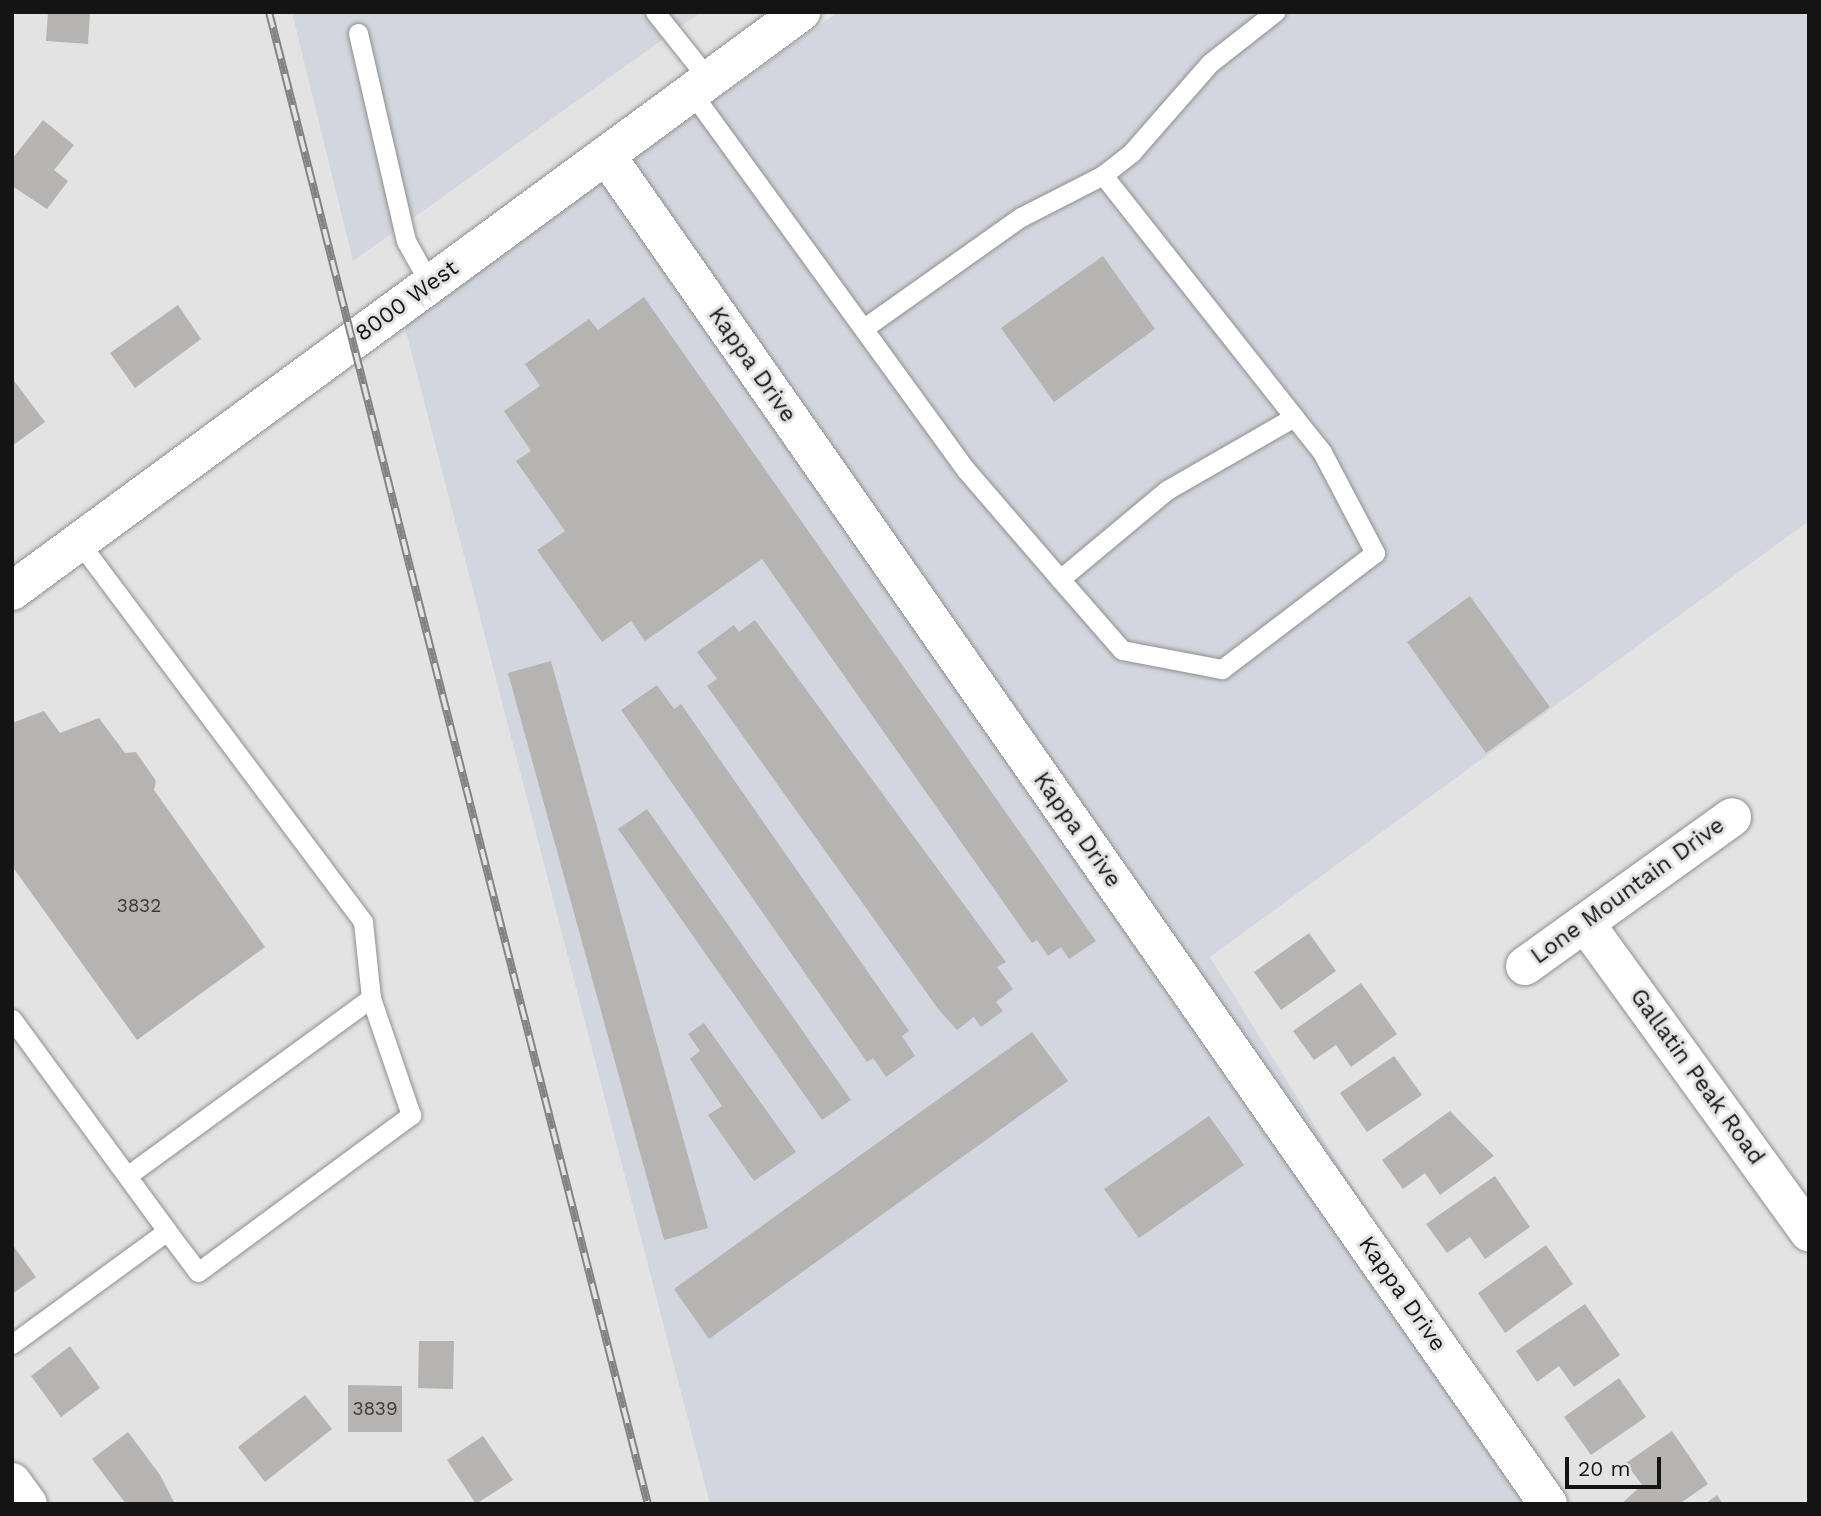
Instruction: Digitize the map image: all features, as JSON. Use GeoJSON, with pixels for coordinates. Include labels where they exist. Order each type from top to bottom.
{"type":"FeatureCollection","features":[{"type":"Feature","properties":{"kind":"street","name":"8000 West"},"geometry":{"type":"LineString","coordinates":[[12,591],[801,12]]}},
{"type":"Feature","properties":{"kind":"street","name":"Kappa Drive"},"geometry":{"type":"LineString","coordinates":[[606,155],[1548,1504]]}},
{"type":"Feature","properties":{"kind":"street","name":"Lone Mountain Drive"},"geometry":{"type":"LineString","coordinates":[[1524,966],[1731,817]]}},
{"type":"Feature","properties":{"kind":"street","name":"Gallatin Peak Road"},"geometry":{"type":"LineString","coordinates":[[1585,923],[1809,1232]]}},
{"type":"Feature","properties":{"kind":"street"},"geometry":{"type":"LineString","coordinates":[[12,1482],[28,1504]]}},
{"type":"Feature","properties":{"kind":"lane"},"geometry":{"type":"LineString","coordinates":[[655,12],[700,87],[863,328],[966,470],[1122,650],[1222,670],[1375,553],[1322,452],[1103,175]]}},
{"type":"Feature","properties":{"kind":"lane"},"geometry":{"type":"LineString","coordinates":[[863,328],[1021,217],[1103,175],[1132,152],[1210,63],[1275,12]]}},
{"type":"Feature","properties":{"kind":"lane"},"geometry":{"type":"LineString","coordinates":[[358,33],[406,241],[430,285]]}},
{"type":"Feature","properties":{"kind":"lane"},"geometry":{"type":"LineString","coordinates":[[1060,579],[1167,490],[1294,417]]}},
{"type":"Feature","properties":{"kind":"lane"},"geometry":{"type":"LineString","coordinates":[[12,1019],[198,1272],[411,1115],[371,998],[363,922],[79,542]]}},
{"type":"Feature","properties":{"kind":"lane"},"geometry":{"type":"LineString","coordinates":[[128,1175],[371,998]]}},
{"type":"Feature","properties":{"kind":"lane"},"geometry":{"type":"LineString","coordinates":[[12,1343],[167,1231]]}},
{"type":"Feature","properties":{"kind":"shaded area"},"geometry":{"type":"Polygon","coordinates":[[[292,12],[701,12],[353,261],[292,12]]]}},
{"type":"Feature","properties":{"kind":"shaded area"},"geometry":{"type":"Polygon","coordinates":[[[838,12],[1809,12],[1809,521],[1210,957],[1550,1504],[710,1504],[404,324],[838,12]]]}},
{"type":"Feature","properties":{"kind":"building"},"geometry":{"type":"Polygon","coordinates":[[[48,12],[90,12],[88,44],[46,41],[48,12]]]}},
{"type":"Feature","properties":{"kind":"building"},"geometry":{"type":"Polygon","coordinates":[[[43,120],[74,145],[54,170],[68,181],[47,209],[12,186],[12,159],[43,120]]]}},
{"type":"Feature","properties":{"kind":"building"},"geometry":{"type":"Polygon","coordinates":[[[1103,256],[1155,329],[1054,402],[1001,328],[1103,256]]]}},
{"type":"Feature","properties":{"kind":"building"},"geometry":{"type":"Polygon","coordinates":[[[644,297],[1096,941],[1069,959],[1061,947],[1048,956],[1037,940],[1032,943],[762,559],[645,641],[631,621],[602,642],[537,550],[565,531],[516,461],[531,451],[504,411],[540,386],[525,364],[589,319],[598,330],[644,297]]]}},
{"type":"Feature","properties":{"kind":"building"},"geometry":{"type":"Polygon","coordinates":[[[178,305],[201,339],[135,388],[110,353],[178,305]]]}},
{"type":"Feature","properties":{"kind":"building"},"geometry":{"type":"Polygon","coordinates":[[[12,378],[45,422],[12,446],[12,378]]]}},
{"type":"Feature","properties":{"kind":"building"},"geometry":{"type":"Polygon","coordinates":[[[1470,596],[1550,707],[1486,753],[1407,642],[1470,596]]]}},
{"type":"Feature","properties":{"kind":"building"},"geometry":{"type":"Polygon","coordinates":[[[755,620],[1006,962],[997,967],[1013,989],[996,1002],[1003,1011],[981,1027],[974,1017],[957,1030],[939,1010],[707,686],[717,679],[697,652],[734,625],[739,632],[755,620]]]}},
{"type":"Feature","properties":{"kind":"building"},"geometry":{"type":"Polygon","coordinates":[[[551,661],[708,1228],[664,1240],[508,673],[551,661]]]}},
{"type":"Feature","properties":{"kind":"building"},"geometry":{"type":"Polygon","coordinates":[[[657,685],[674,709],[681,704],[909,1031],[902,1036],[915,1056],[886,1077],[873,1058],[867,1062],[621,710],[657,685]]]}},
{"type":"Feature","properties":{"kind":"building"},"geometry":{"type":"Polygon","coordinates":[[[44,711],[60,733],[99,718],[125,753],[136,752],[156,781],[154,790],[265,947],[137,1040],[12,866],[12,723],[44,711]]]}},
{"type":"Feature","properties":{"kind":"building"},"geometry":{"type":"Polygon","coordinates":[[[647,809],[851,1100],[822,1120],[618,829],[647,809]]]}},
{"type":"Feature","properties":{"kind":"building"},"geometry":{"type":"Polygon","coordinates":[[[1309,933],[1336,971],[1281,1010],[1254,972],[1309,933]]]}},
{"type":"Feature","properties":{"kind":"building"},"geometry":{"type":"Polygon","coordinates":[[[1361,983],[1397,1034],[1351,1067],[1336,1045],[1314,1060],[1293,1031],[1361,983]]]}},
{"type":"Feature","properties":{"kind":"building"},"geometry":{"type":"Polygon","coordinates":[[[704,1023],[796,1152],[754,1181],[708,1115],[722,1106],[690,1059],[700,1051],[688,1034],[704,1023]]]}},
{"type":"Feature","properties":{"kind":"building"},"geometry":{"type":"Polygon","coordinates":[[[1032,1032],[1068,1081],[709,1339],[674,1289],[1032,1032]]]}},
{"type":"Feature","properties":{"kind":"building"},"geometry":{"type":"Polygon","coordinates":[[[1394,1056],[1422,1095],[1367,1132],[1340,1093],[1394,1056]]]}},
{"type":"Feature","properties":{"kind":"building"},"geometry":{"type":"Polygon","coordinates":[[[1450,1111],[1494,1156],[1440,1195],[1425,1173],[1403,1189],[1382,1160],[1450,1111]]]}},
{"type":"Feature","properties":{"kind":"building"},"geometry":{"type":"Polygon","coordinates":[[[1209,1116],[1244,1165],[1139,1238],[1104,1189],[1209,1116]]]}},
{"type":"Feature","properties":{"kind":"building"},"geometry":{"type":"Polygon","coordinates":[[[1495,1176],[1530,1227],[1485,1259],[1470,1237],[1447,1253],[1426,1224],[1495,1176]]]}},
{"type":"Feature","properties":{"kind":"building"},"geometry":{"type":"Polygon","coordinates":[[[12,1244],[36,1277],[12,1294],[12,1244]]]}},
{"type":"Feature","properties":{"kind":"building"},"geometry":{"type":"Polygon","coordinates":[[[1546,1245],[1573,1284],[1505,1333],[1478,1293],[1546,1245]]]}},
{"type":"Feature","properties":{"kind":"building"},"geometry":{"type":"Polygon","coordinates":[[[1585,1304],[1620,1355],[1574,1387],[1559,1366],[1537,1382],[1516,1351],[1585,1304]]]}},
{"type":"Feature","properties":{"kind":"building"},"geometry":{"type":"Polygon","coordinates":[[[419,1341],[454,1341],[453,1389],[418,1388],[419,1341]]]}},
{"type":"Feature","properties":{"kind":"building"},"geometry":{"type":"Polygon","coordinates":[[[70,1346],[100,1388],[61,1417],[31,1376],[70,1346]]]}},
{"type":"Feature","properties":{"kind":"building"},"geometry":{"type":"Polygon","coordinates":[[[1619,1378],[1646,1417],[1591,1455],[1564,1417],[1619,1378]]]}},
{"type":"Feature","properties":{"kind":"building"},"geometry":{"type":"Polygon","coordinates":[[[348,1385],[402,1386],[402,1432],[348,1432],[348,1385]]]}},
{"type":"Feature","properties":{"kind":"building"},"geometry":{"type":"Polygon","coordinates":[[[305,1395],[332,1429],[265,1482],[238,1447],[305,1395]]]}},
{"type":"Feature","properties":{"kind":"building"},"geometry":{"type":"Polygon","coordinates":[[[1672,1431],[1708,1484],[1679,1504],[1621,1504],[1642,1485],[1626,1463],[1672,1431]]]}},
{"type":"Feature","properties":{"kind":"building"},"geometry":{"type":"Polygon","coordinates":[[[128,1432],[160,1475],[175,1504],[126,1504],[92,1459],[128,1432]]]}},
{"type":"Feature","properties":{"kind":"building"},"geometry":{"type":"Polygon","coordinates":[[[483,1436],[513,1480],[476,1504],[447,1460],[483,1436]]]}},
{"type":"Feature","properties":{"kind":"building"},"geometry":{"type":"Polygon","coordinates":[[[1717,1495],[1723,1504],[1705,1504],[1717,1495]]]}},
{"type":"Feature","properties":{"kind":"railway"},"geometry":{"type":"LineString","coordinates":[[269,12],[648,1504]]}}]}
